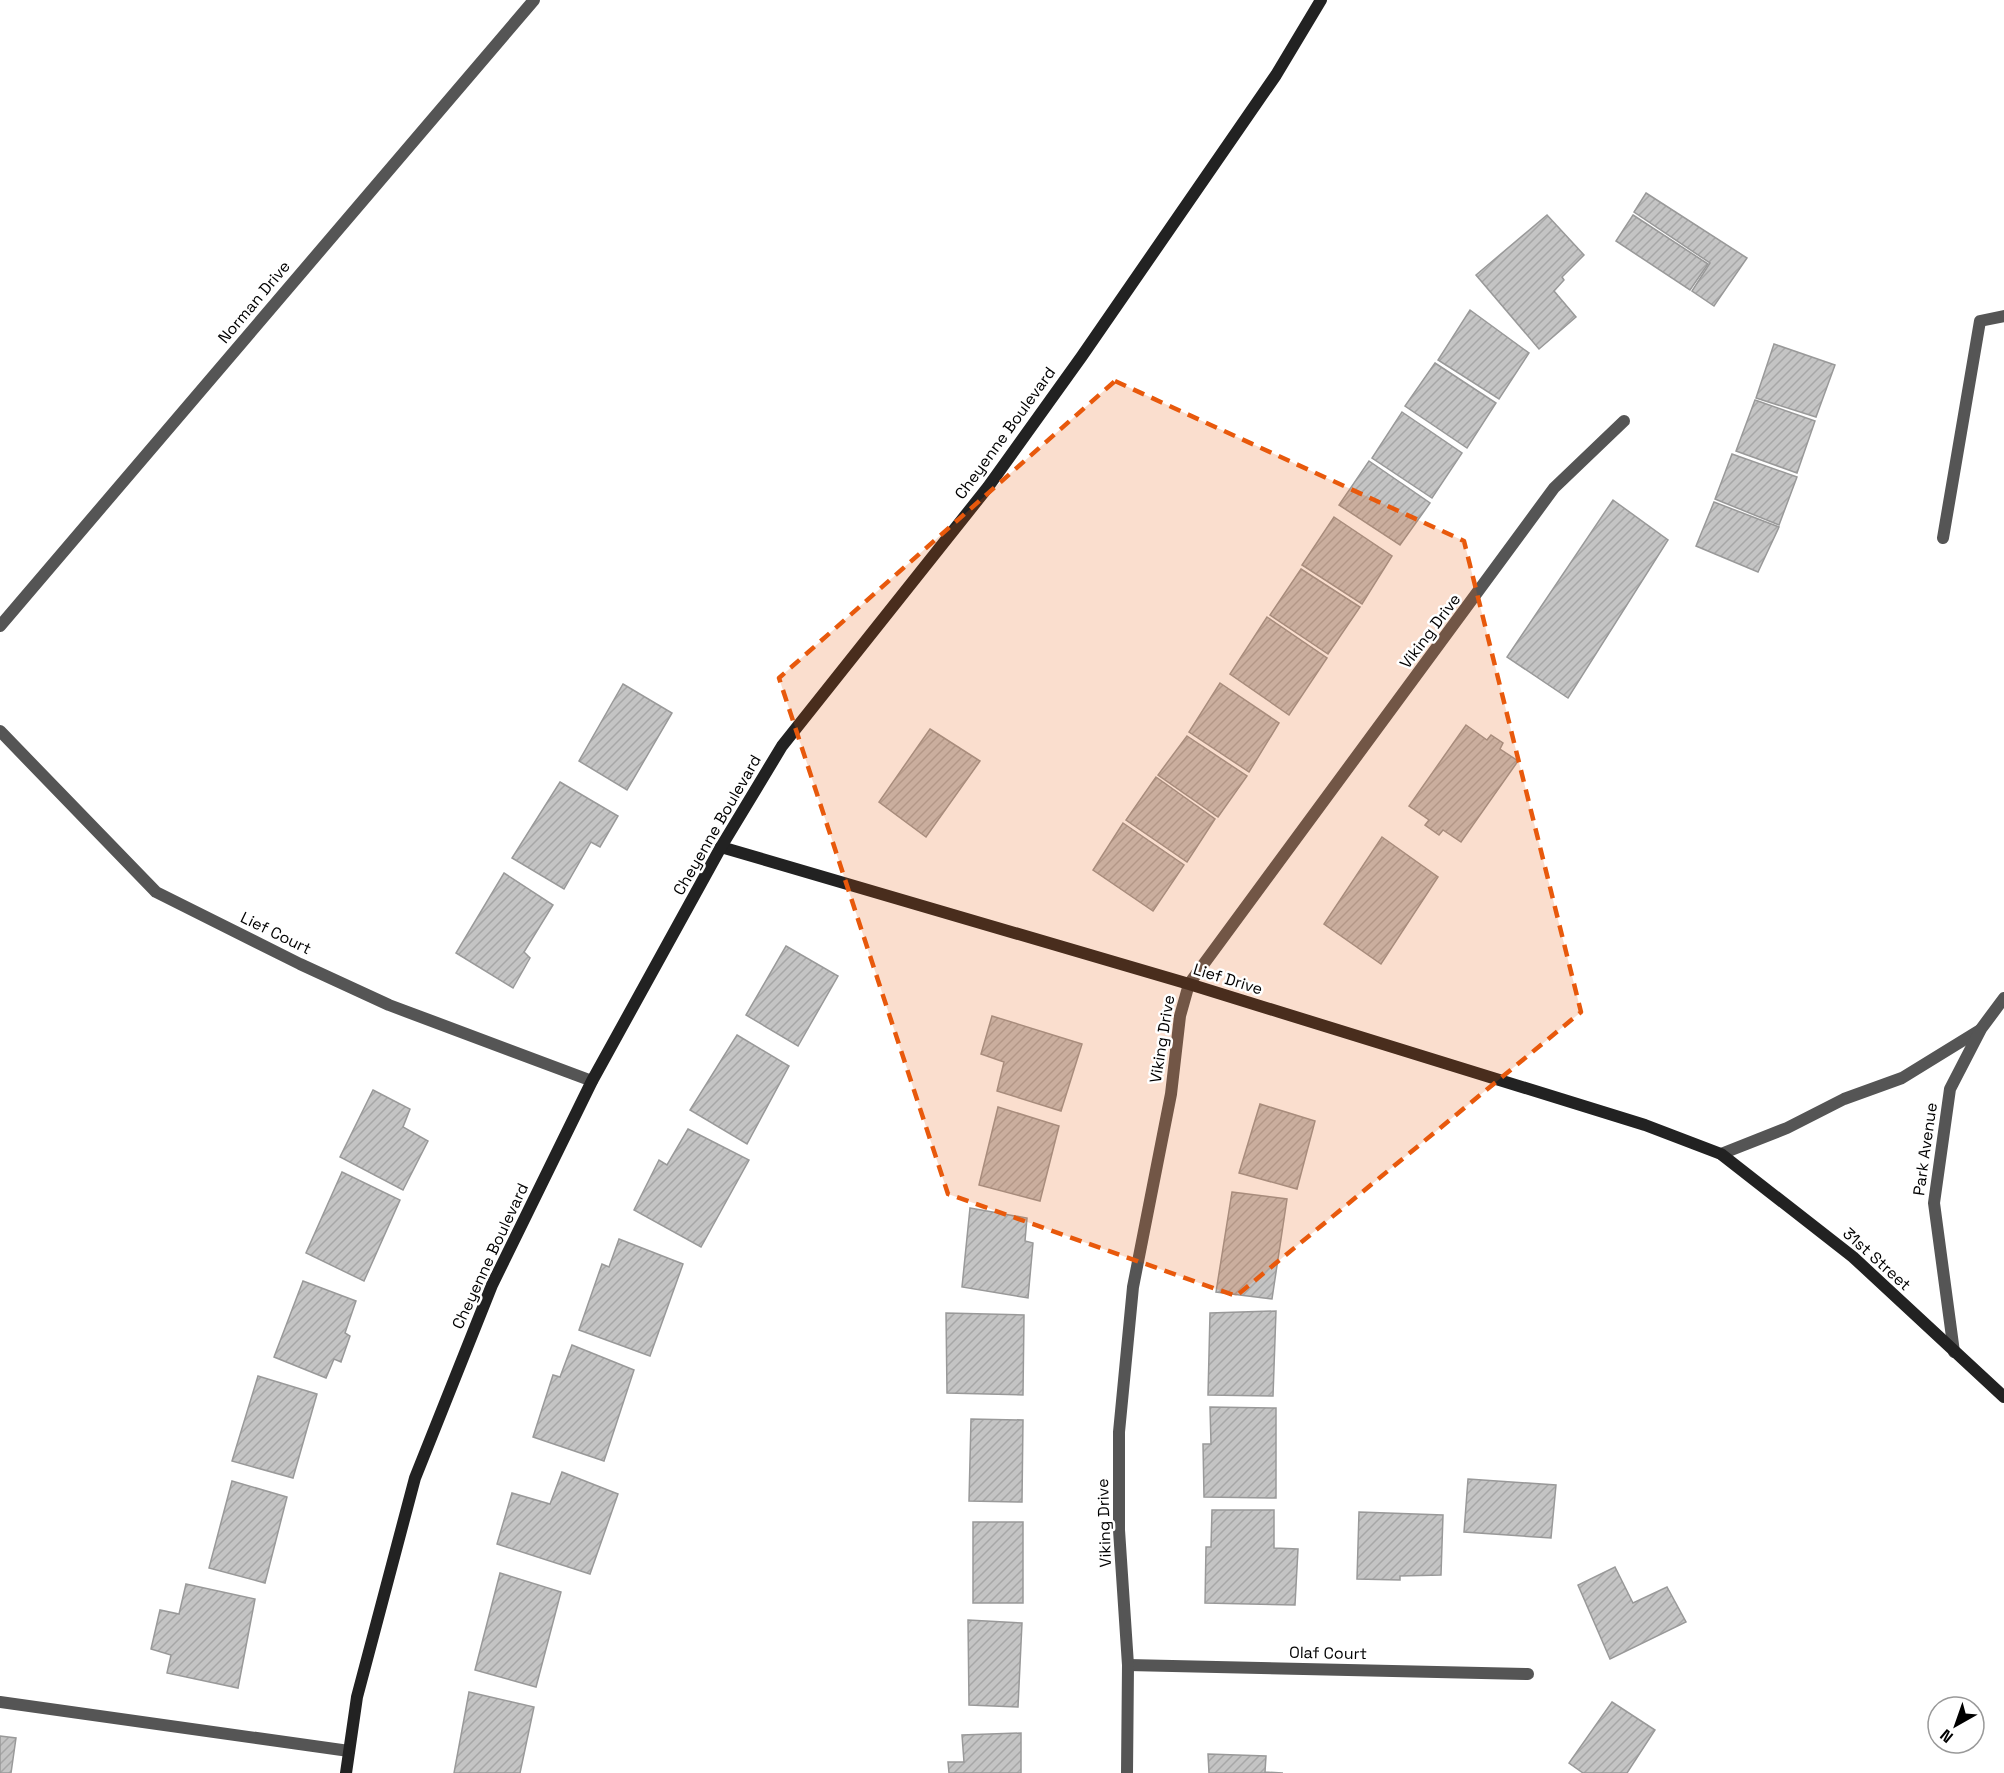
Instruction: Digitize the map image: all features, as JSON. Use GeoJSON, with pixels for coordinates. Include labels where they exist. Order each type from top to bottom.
{"type":"FeatureCollection","features":[{"type":"Feature","properties":{"kind":"street","name":"Norman Drive"},"geometry":{"type":"LineString","coordinates":[[0,626],[534,0]]}},
{"type":"Feature","properties":{"kind":"street","name":"Cheyenne Boulevard"},"geometry":{"type":"LineString","coordinates":[[346,1773],[357,1697],[415,1478],[492,1285],[592,1081],[721,847],[782,746],[988,487],[1082,356],[1276,75],[1321,0]]}},
{"type":"Feature","properties":{"kind":"street"},"geometry":{"type":"LineString","coordinates":[[1943,538],[1980,321],[2004,315]]}},
{"type":"Feature","properties":{"kind":"street","name":"Viking Drive"},"geometry":{"type":"LineString","coordinates":[[1127,1773],[1128,1665],[1119,1530],[1119,1432],[1133,1287],[1171,1094],[1180,1016],[1189,984],[1554,488],[1624,421]]}},
{"type":"Feature","properties":{"kind":"street","name":"Lief Court"},"geometry":{"type":"LineString","coordinates":[[0,731],[156,892],[300,964],[389,1005],[592,1081]]}},
{"type":"Feature","properties":{"kind":"street","name":"Lief Drive"},"geometry":{"type":"LineString","coordinates":[[721,847],[1189,984],[1645,1125],[1721,1154]]}},
{"type":"Feature","properties":{"kind":"street","name":"Park Avenue"},"geometry":{"type":"LineString","coordinates":[[1954,1352],[1934,1203],[1950,1089],[1981,1029],[2004,998]]}},
{"type":"Feature","properties":{"kind":"street","name":"Park Avenue"},"geometry":{"type":"LineString","coordinates":[[1721,1154],[1787,1128],[1844,1099],[1902,1078],[1981,1029]]}},
{"type":"Feature","properties":{"kind":"street","name":"31st Street"},"geometry":{"type":"LineString","coordinates":[[1721,1154],[1853,1257],[2004,1397]]}},
{"type":"Feature","properties":{"kind":"street","name":"Olaf Court"},"geometry":{"type":"LineString","coordinates":[[1128,1665],[1528,1674]]}},
{"type":"Feature","properties":{"kind":"street"},"geometry":{"type":"LineString","coordinates":[[0,1702],[349,1751]]}},
{"type":"Feature","properties":{"kind":"highlighted area"},"geometry":{"type":"Polygon","coordinates":[[[1115,381],[1464,541],[1581,1012],[1236,1296],[948,1194],[779,678],[1115,381]]]}},
{"type":"Feature","properties":{"kind":"building"},"geometry":{"type":"Polygon","coordinates":[[[1646,193],[1747,258],[1714,306],[1692,291],[1710,263],[1634,212],[1646,193]]]}},
{"type":"Feature","properties":{"kind":"building"},"geometry":{"type":"Polygon","coordinates":[[[1547,215],[1584,255],[1562,277],[1564,280],[1554,291],[1576,317],[1539,349],[1476,275],[1547,215]]]}},
{"type":"Feature","properties":{"kind":"building"},"geometry":{"type":"Polygon","coordinates":[[[1633,215],[1708,264],[1690,290],[1616,241],[1633,215]]]}},
{"type":"Feature","properties":{"kind":"building"},"geometry":{"type":"Polygon","coordinates":[[[1470,310],[1529,353],[1499,399],[1438,360],[1470,310]]]}},
{"type":"Feature","properties":{"kind":"building"},"geometry":{"type":"Polygon","coordinates":[[[1774,344],[1835,365],[1816,417],[1756,398],[1774,344]]]}},
{"type":"Feature","properties":{"kind":"building"},"geometry":{"type":"Polygon","coordinates":[[[1435,363],[1496,403],[1467,448],[1405,406],[1435,363]]]}},
{"type":"Feature","properties":{"kind":"building"},"geometry":{"type":"Polygon","coordinates":[[[1755,400],[1815,421],[1797,473],[1736,451],[1755,400]]]}},
{"type":"Feature","properties":{"kind":"building"},"geometry":{"type":"Polygon","coordinates":[[[1402,412],[1462,453],[1432,498],[1372,458],[1402,412]]]}},
{"type":"Feature","properties":{"kind":"building"},"geometry":{"type":"Polygon","coordinates":[[[1732,454],[1797,477],[1779,525],[1715,499],[1732,454]]]}},
{"type":"Feature","properties":{"kind":"building"},"geometry":{"type":"Polygon","coordinates":[[[1369,461],[1430,503],[1400,545],[1339,505],[1369,461]]]}},
{"type":"Feature","properties":{"kind":"building"},"geometry":{"type":"Polygon","coordinates":[[[1613,500],[1668,540],[1568,698],[1507,657],[1613,500]]]}},
{"type":"Feature","properties":{"kind":"building"},"geometry":{"type":"Polygon","coordinates":[[[1714,502],[1779,527],[1758,572],[1696,546],[1714,502]]]}},
{"type":"Feature","properties":{"kind":"building"},"geometry":{"type":"Polygon","coordinates":[[[1334,517],[1392,556],[1362,604],[1302,565],[1334,517]]]}},
{"type":"Feature","properties":{"kind":"building"},"geometry":{"type":"Polygon","coordinates":[[[1301,569],[1360,607],[1328,654],[1270,615],[1301,569]]]}},
{"type":"Feature","properties":{"kind":"building"},"geometry":{"type":"Polygon","coordinates":[[[1267,617],[1327,658],[1289,715],[1230,674],[1267,617]]]}},
{"type":"Feature","properties":{"kind":"building"},"geometry":{"type":"Polygon","coordinates":[[[1220,683],[1279,723],[1249,772],[1189,732],[1220,683]]]}},
{"type":"Feature","properties":{"kind":"building"},"geometry":{"type":"Polygon","coordinates":[[[623,684],[672,713],[627,790],[579,761],[623,684]]]}},
{"type":"Feature","properties":{"kind":"building"},"geometry":{"type":"Polygon","coordinates":[[[1466,725],[1487,740],[1491,735],[1503,743],[1500,749],[1518,761],[1461,842],[1443,830],[1439,835],[1425,825],[1429,820],[1409,806],[1466,725]]]}},
{"type":"Feature","properties":{"kind":"building"},"geometry":{"type":"Polygon","coordinates":[[[930,729],[980,761],[926,837],[879,802],[930,729]]]}},
{"type":"Feature","properties":{"kind":"building"},"geometry":{"type":"Polygon","coordinates":[[[1187,736],[1247,776],[1218,817],[1158,775],[1187,736]]]}},
{"type":"Feature","properties":{"kind":"building"},"geometry":{"type":"Polygon","coordinates":[[[1156,777],[1215,819],[1187,862],[1126,820],[1156,777]]]}},
{"type":"Feature","properties":{"kind":"building"},"geometry":{"type":"Polygon","coordinates":[[[560,782],[618,816],[600,847],[591,842],[564,889],[512,858],[560,782]]]}},
{"type":"Feature","properties":{"kind":"building"},"geometry":{"type":"Polygon","coordinates":[[[1123,823],[1184,865],[1153,911],[1093,870],[1123,823]]]}},
{"type":"Feature","properties":{"kind":"building"},"geometry":{"type":"Polygon","coordinates":[[[1382,837],[1438,877],[1381,964],[1324,924],[1382,837]]]}},
{"type":"Feature","properties":{"kind":"building"},"geometry":{"type":"Polygon","coordinates":[[[504,873],[553,905],[524,952],[530,958],[513,988],[456,953],[504,873]]]}},
{"type":"Feature","properties":{"kind":"building"},"geometry":{"type":"Polygon","coordinates":[[[786,946],[838,976],[798,1046],[746,1015],[786,946]]]}},
{"type":"Feature","properties":{"kind":"building"},"geometry":{"type":"Polygon","coordinates":[[[992,1016],[1082,1044],[1061,1111],[997,1091],[1004,1062],[981,1054],[992,1016]]]}},
{"type":"Feature","properties":{"kind":"building"},"geometry":{"type":"Polygon","coordinates":[[[737,1035],[789,1066],[747,1144],[690,1110],[737,1035]]]}},
{"type":"Feature","properties":{"kind":"building"},"geometry":{"type":"Polygon","coordinates":[[[373,1090],[410,1109],[403,1127],[428,1141],[403,1190],[340,1157],[373,1090]]]}},
{"type":"Feature","properties":{"kind":"building"},"geometry":{"type":"Polygon","coordinates":[[[1260,1104],[1315,1121],[1297,1189],[1239,1173],[1260,1104]]]}},
{"type":"Feature","properties":{"kind":"building"},"geometry":{"type":"Polygon","coordinates":[[[998,1107],[1059,1126],[1040,1201],[979,1185],[998,1107]]]}},
{"type":"Feature","properties":{"kind":"building"},"geometry":{"type":"Polygon","coordinates":[[[688,1129],[749,1160],[701,1247],[634,1210],[659,1160],[667,1165],[688,1129]]]}},
{"type":"Feature","properties":{"kind":"building"},"geometry":{"type":"Polygon","coordinates":[[[342,1172],[400,1200],[364,1281],[306,1253],[342,1172]]]}},
{"type":"Feature","properties":{"kind":"building"},"geometry":{"type":"Polygon","coordinates":[[[1232,1192],[1287,1199],[1272,1299],[1216,1292],[1232,1192]]]}},
{"type":"Feature","properties":{"kind":"building"},"geometry":{"type":"Polygon","coordinates":[[[970,1208],[1027,1218],[1025,1241],[1033,1243],[1028,1298],[962,1287],[970,1208]]]}},
{"type":"Feature","properties":{"kind":"building"},"geometry":{"type":"Polygon","coordinates":[[[619,1239],[683,1264],[650,1356],[579,1330],[602,1264],[609,1267],[619,1239]]]}},
{"type":"Feature","properties":{"kind":"building"},"geometry":{"type":"Polygon","coordinates":[[[303,1281],[356,1301],[345,1333],[350,1336],[341,1362],[334,1359],[326,1378],[274,1357],[303,1281]]]}},
{"type":"Feature","properties":{"kind":"building"},"geometry":{"type":"Polygon","coordinates":[[[1276,1311],[1273,1396],[1208,1395],[1210,1313],[1276,1311]]]}},
{"type":"Feature","properties":{"kind":"building"},"geometry":{"type":"Polygon","coordinates":[[[946,1313],[1024,1315],[1023,1395],[947,1393],[946,1313]]]}},
{"type":"Feature","properties":{"kind":"building"},"geometry":{"type":"Polygon","coordinates":[[[572,1345],[634,1370],[604,1461],[533,1437],[553,1375],[560,1377],[572,1345]]]}},
{"type":"Feature","properties":{"kind":"building"},"geometry":{"type":"Polygon","coordinates":[[[258,1376],[317,1394],[293,1478],[232,1461],[258,1376]]]}},
{"type":"Feature","properties":{"kind":"building"},"geometry":{"type":"Polygon","coordinates":[[[1210,1407],[1276,1408],[1276,1498],[1204,1497],[1203,1444],[1211,1444],[1210,1407]]]}},
{"type":"Feature","properties":{"kind":"building"},"geometry":{"type":"Polygon","coordinates":[[[971,1419],[1023,1420],[1022,1502],[969,1501],[971,1419]]]}},
{"type":"Feature","properties":{"kind":"building"},"geometry":{"type":"Polygon","coordinates":[[[562,1472],[618,1494],[590,1574],[497,1544],[512,1493],[550,1504],[562,1472]]]}},
{"type":"Feature","properties":{"kind":"building"},"geometry":{"type":"Polygon","coordinates":[[[1468,1479],[1556,1485],[1551,1538],[1464,1532],[1468,1479]]]}},
{"type":"Feature","properties":{"kind":"building"},"geometry":{"type":"Polygon","coordinates":[[[232,1481],[287,1497],[265,1583],[209,1568],[232,1481]]]}},
{"type":"Feature","properties":{"kind":"building"},"geometry":{"type":"Polygon","coordinates":[[[1212,1510],[1274,1510],[1274,1548],[1298,1549],[1295,1605],[1205,1603],[1206,1547],[1211,1547],[1212,1510]]]}},
{"type":"Feature","properties":{"kind":"building"},"geometry":{"type":"Polygon","coordinates":[[[1359,1512],[1443,1515],[1441,1575],[1400,1576],[1400,1580],[1357,1579],[1359,1512]]]}},
{"type":"Feature","properties":{"kind":"building"},"geometry":{"type":"Polygon","coordinates":[[[973,1522],[1023,1522],[1023,1603],[973,1603],[973,1522]]]}},
{"type":"Feature","properties":{"kind":"building"},"geometry":{"type":"Polygon","coordinates":[[[1615,1567],[1633,1603],[1667,1587],[1686,1622],[1610,1659],[1578,1585],[1615,1567]]]}},
{"type":"Feature","properties":{"kind":"building"},"geometry":{"type":"Polygon","coordinates":[[[500,1573],[561,1592],[536,1687],[475,1670],[500,1573]]]}},
{"type":"Feature","properties":{"kind":"building"},"geometry":{"type":"Polygon","coordinates":[[[186,1584],[255,1599],[238,1688],[167,1673],[171,1655],[151,1649],[160,1610],[179,1614],[186,1584]]]}},
{"type":"Feature","properties":{"kind":"building"},"geometry":{"type":"Polygon","coordinates":[[[968,1620],[1022,1623],[1018,1707],[969,1705],[968,1620]]]}},
{"type":"Feature","properties":{"kind":"building"},"geometry":{"type":"Polygon","coordinates":[[[469,1692],[534,1707],[520,1773],[454,1773],[469,1692]]]}},
{"type":"Feature","properties":{"kind":"building"},"geometry":{"type":"Polygon","coordinates":[[[1612,1702],[1655,1730],[1627,1773],[1583,1773],[1569,1763],[1612,1702]]]}},
{"type":"Feature","properties":{"kind":"building"},"geometry":{"type":"Polygon","coordinates":[[[1021,1733],[1021,1773],[949,1773],[948,1762],[964,1762],[962,1735],[1021,1733]]]}},
{"type":"Feature","properties":{"kind":"building"},"geometry":{"type":"Polygon","coordinates":[[[0,1736],[16,1738],[11,1773],[0,1773],[0,1736]]]}},
{"type":"Feature","properties":{"kind":"building"},"geometry":{"type":"Polygon","coordinates":[[[1208,1754],[1266,1756],[1265,1772],[1283,1773],[1209,1773],[1208,1754]]]}}]}
